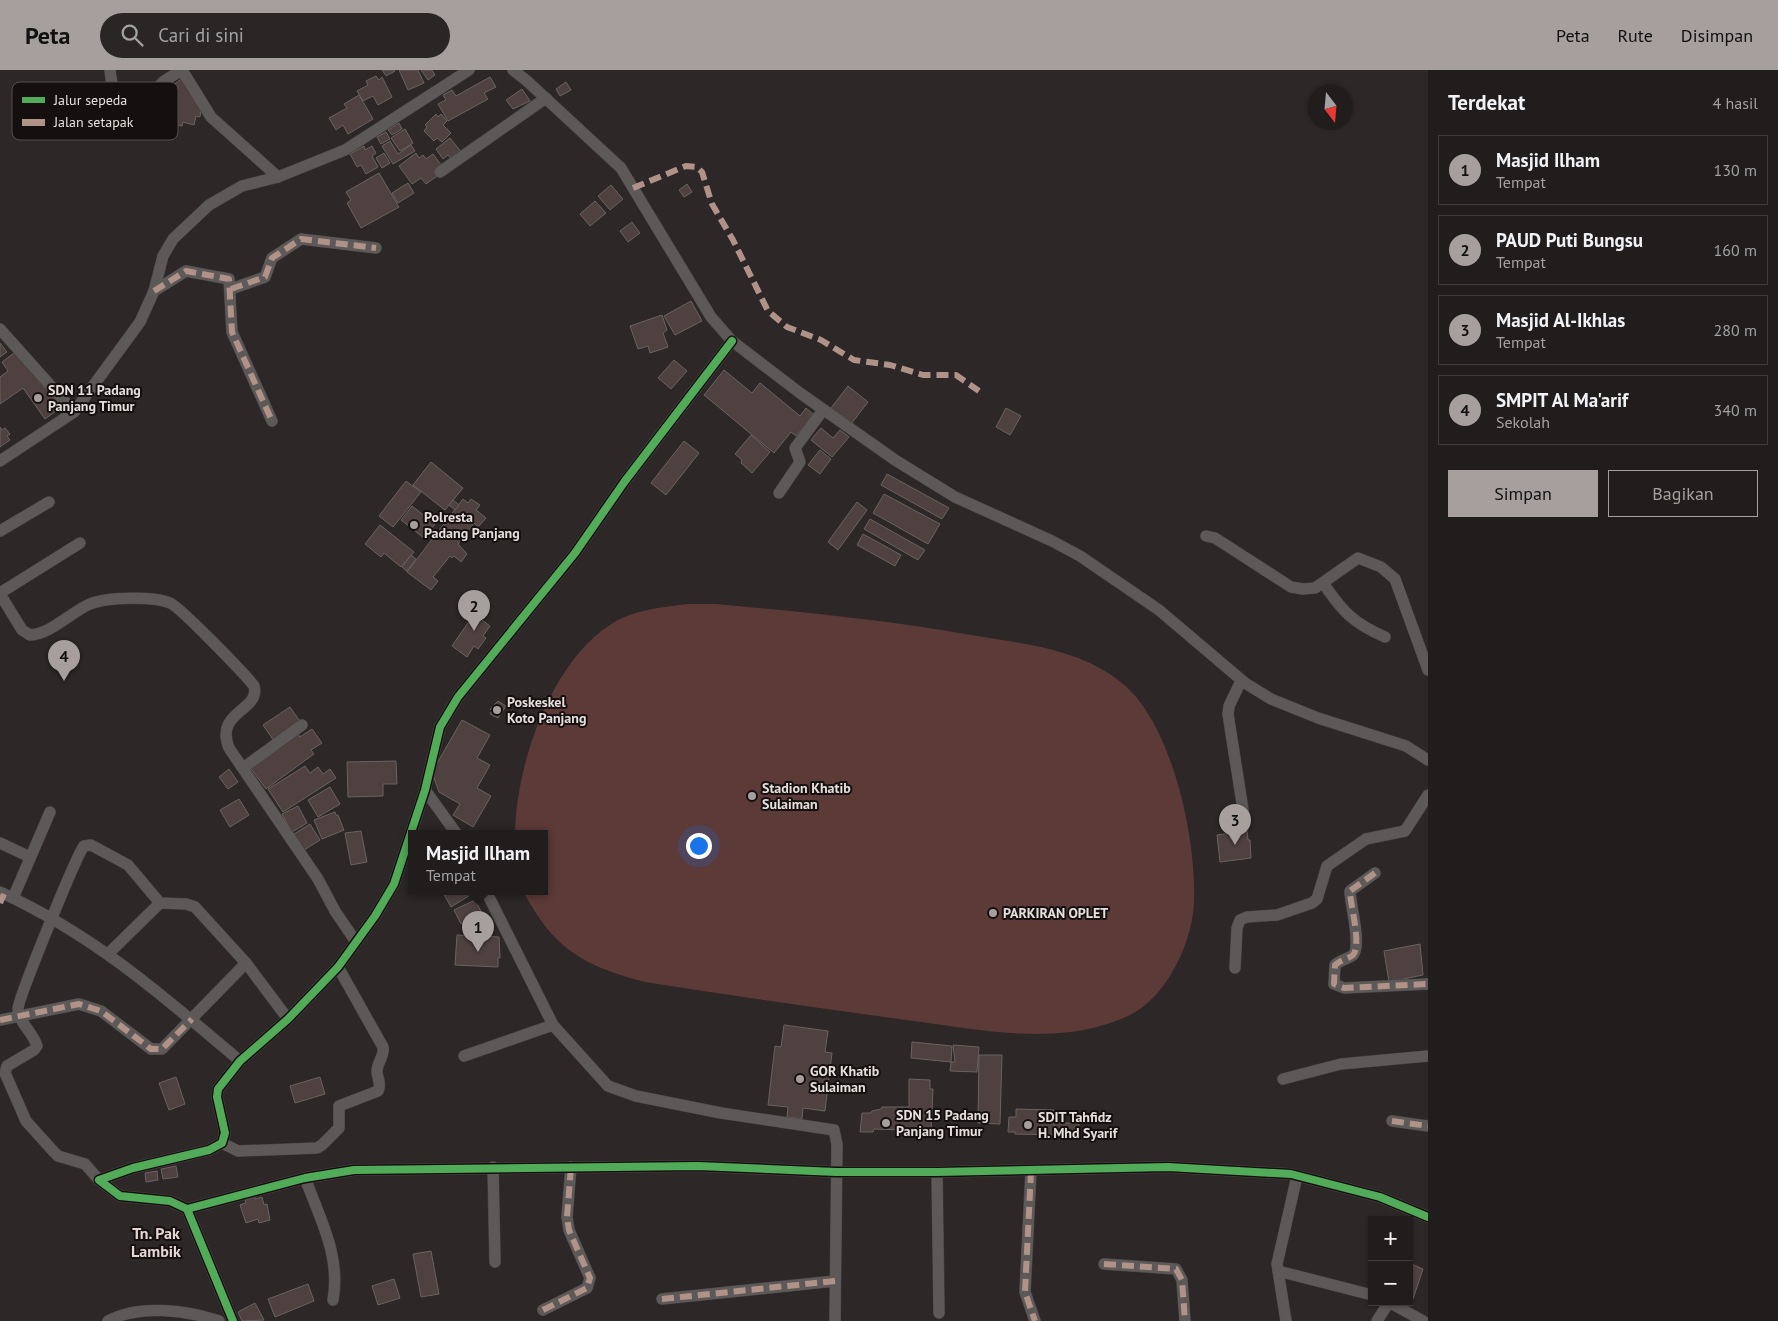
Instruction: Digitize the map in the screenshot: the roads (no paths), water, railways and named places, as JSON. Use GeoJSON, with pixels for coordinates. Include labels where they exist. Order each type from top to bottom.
{"type":"FeatureCollection","features":[{"type":"Feature","properties":{"kind":"street"},"geometry":{"type":"LineString","coordinates":[[164,82],[182,70],[212,117],[278,177]]}},
{"type":"Feature","properties":{"kind":"street"},"geometry":{"type":"LineString","coordinates":[[0,461],[74,412],[140,322],[154,291],[163,256],[179,231],[226,194],[242,186],[278,177],[345,150],[469,70]]}},
{"type":"Feature","properties":{"kind":"street"},"geometry":{"type":"LineString","coordinates":[[512,70],[546,98],[621,168],[711,317],[732,342],[823,410],[895,460],[955,497],[1052,541],[1080,556],[1158,610],[1241,681],[1271,699],[1318,718],[1406,746],[1428,760]]}},
{"type":"Feature","properties":{"kind":"street"},"geometry":{"type":"LineString","coordinates":[[440,172],[546,98]]}},
{"type":"Feature","properties":{"kind":"street"},"geometry":{"type":"LineString","coordinates":[[231,289],[265,277],[272,258],[301,239],[376,248]]}},
{"type":"Feature","properties":{"kind":"street"},"geometry":{"type":"LineString","coordinates":[[154,291],[186,271],[202,276],[227,278],[231,289],[230,315],[232,332],[272,421]]}},
{"type":"Feature","properties":{"kind":"street"},"geometry":{"type":"LineString","coordinates":[[0,329],[74,412]]}},
{"type":"Feature","properties":{"kind":"street"},"geometry":{"type":"LineString","coordinates":[[412,830],[425,790],[440,727],[458,697],[575,553],[625,481],[732,342]]}},
{"type":"Feature","properties":{"kind":"street"},"geometry":{"type":"LineString","coordinates":[[779,493],[800,462],[795,448],[823,410]]}},
{"type":"Feature","properties":{"kind":"street"},"geometry":{"type":"LineString","coordinates":[[0,531],[49,502]]}},
{"type":"Feature","properties":{"kind":"street"},"geometry":{"type":"LineString","coordinates":[[1206,536],[1219,540],[1291,587],[1315,588],[1358,558],[1372,561],[1390,573],[1395,579],[1428,670]]}},
{"type":"Feature","properties":{"kind":"street"},"geometry":{"type":"LineString","coordinates":[[80,543],[0,594],[22,630],[30,635],[41,632],[90,604],[109,599],[162,600],[181,610],[254,686],[253,698],[229,722],[225,731],[229,748],[318,880],[335,911],[356,942]]}},
{"type":"Feature","properties":{"kind":"street"},"geometry":{"type":"LineString","coordinates":[[1323,583],[1333,598],[1357,624],[1385,636]]}},
{"type":"Feature","properties":{"kind":"street"},"geometry":{"type":"LineString","coordinates":[[1241,681],[1229,706],[1228,714],[1244,816]]}},
{"type":"Feature","properties":{"kind":"street"},"geometry":{"type":"LineString","coordinates":[[242,768],[302,725]]}},
{"type":"Feature","properties":{"kind":"street"},"geometry":{"type":"LineString","coordinates":[[425,790],[454,830]]}},
{"type":"Feature","properties":{"kind":"street"},"geometry":{"type":"LineString","coordinates":[[1235,968],[1237,928],[1240,920],[1247,917],[1277,916],[1312,903],[1317,899],[1327,866],[1366,839],[1405,831],[1428,795]]}},
{"type":"Feature","properties":{"kind":"street"},"geometry":{"type":"LineString","coordinates":[[50,812],[30,857],[4,897],[54,918],[108,954],[192,1019],[240,1061]]}},
{"type":"Feature","properties":{"kind":"street"},"geometry":{"type":"LineString","coordinates":[[99,1180],[133,1168],[209,1150],[222,1143],[225,1133],[217,1093],[240,1061],[288,1019],[338,967],[375,916],[394,884],[408,842]]}},
{"type":"Feature","properties":{"kind":"street"},"geometry":{"type":"LineString","coordinates":[[0,843],[30,857]]}},
{"type":"Feature","properties":{"kind":"street"},"geometry":{"type":"LineString","coordinates":[[160,903],[128,865],[88,844],[82,848],[18,1006],[20,1017],[37,1046],[34,1050],[7,1066],[5,1073],[23,1115],[58,1156],[85,1164],[99,1180],[120,1196],[170,1201],[187,1209],[305,1178],[354,1170],[698,1166],[836,1172],[937,1172],[1168,1167],[1297,1176],[1380,1197],[1428,1217]]}},
{"type":"Feature","properties":{"kind":"street"},"geometry":{"type":"LineString","coordinates":[[1375,873],[1350,891],[1356,947],[1352,955],[1335,965],[1334,984],[1344,988],[1428,984]]}},
{"type":"Feature","properties":{"kind":"street"},"geometry":{"type":"LineString","coordinates":[[488,895],[553,1025],[602,1081],[617,1090],[721,1113],[834,1130],[837,1144],[835,1321]]}},
{"type":"Feature","properties":{"kind":"street"},"geometry":{"type":"LineString","coordinates":[[108,954],[160,903],[186,904],[195,907],[246,963],[288,1019]]}},
{"type":"Feature","properties":{"kind":"street"},"geometry":{"type":"LineString","coordinates":[[0,1020],[79,1004],[101,1011],[151,1050],[158,1050],[162,1049],[246,963]]}},
{"type":"Feature","properties":{"kind":"street"},"geometry":{"type":"LineString","coordinates":[[222,1143],[238,1151],[317,1148],[339,1128],[338,1106],[378,1091],[380,1084],[377,1069],[384,1049],[338,967]]}},
{"type":"Feature","properties":{"kind":"street"},"geometry":{"type":"LineString","coordinates":[[464,1056],[553,1025]]}},
{"type":"Feature","properties":{"kind":"street"},"geometry":{"type":"LineString","coordinates":[[1282,1079],[1341,1064],[1428,1056]]}},
{"type":"Feature","properties":{"kind":"street"},"geometry":{"type":"LineString","coordinates":[[1392,1121],[1428,1126]]}},
{"type":"Feature","properties":{"kind":"street"},"geometry":{"type":"LineString","coordinates":[[493,1167],[495,1262]]}},
{"type":"Feature","properties":{"kind":"street"},"geometry":{"type":"LineString","coordinates":[[543,1310],[587,1288],[590,1284],[590,1278],[569,1230],[567,1217],[571,1167]]}},
{"type":"Feature","properties":{"kind":"street"},"geometry":{"type":"LineString","coordinates":[[1031,1171],[1025,1292],[1035,1321]]}},
{"type":"Feature","properties":{"kind":"street"},"geometry":{"type":"LineString","coordinates":[[937,1172],[939,1313]]}},
{"type":"Feature","properties":{"kind":"street"},"geometry":{"type":"LineString","coordinates":[[1286,1321],[1277,1264],[1297,1176]]}},
{"type":"Feature","properties":{"kind":"street"},"geometry":{"type":"LineString","coordinates":[[305,1178],[333,1254],[337,1281],[333,1300]]}},
{"type":"Feature","properties":{"kind":"street"},"geometry":{"type":"LineString","coordinates":[[187,1209],[233,1321]]}},
{"type":"Feature","properties":{"kind":"street"},"geometry":{"type":"LineString","coordinates":[[1104,1264],[1176,1269],[1182,1280],[1185,1321]]}},
{"type":"Feature","properties":{"kind":"street"},"geometry":{"type":"LineString","coordinates":[[1278,1271],[1368,1294]]}},
{"type":"Feature","properties":{"kind":"street"},"geometry":{"type":"LineString","coordinates":[[662,1299],[835,1281]]}},
{"type":"Feature","properties":{"kind":"street"},"geometry":{"type":"LineString","coordinates":[[1378,1321],[1387,1306]]}},
{"type":"Feature","properties":{"kind":"street"},"geometry":{"type":"LineString","coordinates":[[1396,1306],[1423,1321]]}},
{"type":"Feature","properties":{"kind":"street"},"geometry":{"type":"LineString","coordinates":[[108,1321],[120,1316],[147,1311],[196,1315],[219,1321]]}},
{"type":"Feature","properties":{"kind":"place","name":"SDN 11 Padang Panjang Timur"},"geometry":{"type":"Point","coordinates":[38,398]}},
{"type":"Feature","properties":{"kind":"place","name":"Polresta Padang Panjang"},"geometry":{"type":"Point","coordinates":[414,525]}},
{"type":"Feature","properties":{"kind":"place","name":"PAUD Puti Bungsu"},"geometry":{"type":"Point","coordinates":[474,631]}},
{"type":"Feature","properties":{"kind":"place","name":"SMPIT Al Ma'arif"},"geometry":{"type":"Point","coordinates":[64,681]}},
{"type":"Feature","properties":{"kind":"place","name":"Poskeskel Koto Panjang"},"geometry":{"type":"Point","coordinates":[497,710]}},
{"type":"Feature","properties":{"kind":"place","name":"Stadion Khatib Sulaiman"},"geometry":{"type":"Point","coordinates":[752,796]}},
{"type":"Feature","properties":{"kind":"place","name":"Masjid Al-Ikhlas"},"geometry":{"type":"Point","coordinates":[1235,845]}},
{"type":"Feature","properties":{"kind":"place","name":"PARKIRAN OPLET"},"geometry":{"type":"Point","coordinates":[993,913]}},
{"type":"Feature","properties":{"kind":"place","name":"Masjid Ilham"},"geometry":{"type":"Point","coordinates":[478,952]}},
{"type":"Feature","properties":{"kind":"place","name":"GOR Khatib Sulaiman"},"geometry":{"type":"Point","coordinates":[800,1079]}},
{"type":"Feature","properties":{"kind":"place","name":"SDN 15 Padang Panjang Timur"},"geometry":{"type":"Point","coordinates":[886,1123]}},
{"type":"Feature","properties":{"kind":"place","name":"SDIT Tahfidz H. Mhd Syarif"},"geometry":{"type":"Point","coordinates":[1028,1125]}},
{"type":"Feature","properties":{"kind":"district","name":"Tn. Pak Lambik"},"geometry":{"type":"Point","coordinates":[156,1242]}}]}
